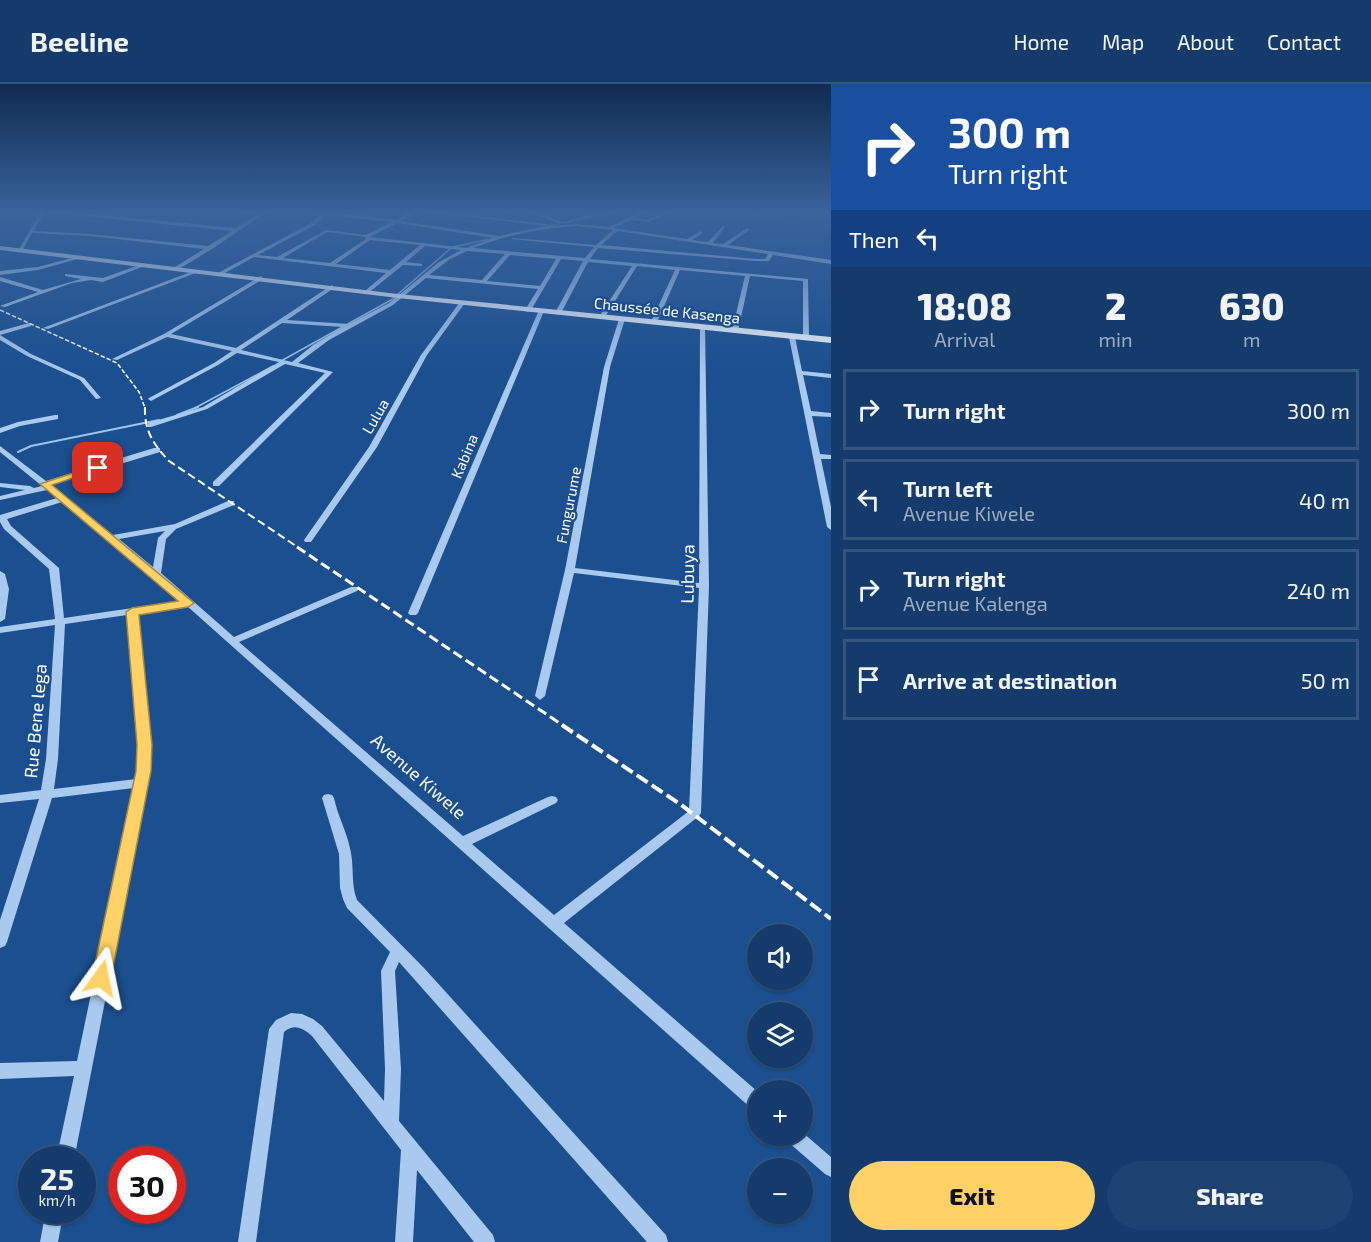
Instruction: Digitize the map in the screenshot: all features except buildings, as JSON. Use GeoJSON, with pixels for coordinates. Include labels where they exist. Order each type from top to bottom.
{"type":"FeatureCollection","features":[{"type":"Feature","properties":{"kind":"main road","name":"Chaussée de Kasenga"},"geometry":{"type":"LineString","coordinates":[[144,265],[462,303],[831,340]]}},
{"type":"Feature","properties":{"kind":"street"},"geometry":{"type":"LineString","coordinates":[[0,273],[55,265]]}},
{"type":"Feature","properties":{"kind":"street"},"geometry":{"type":"LineString","coordinates":[[67,275],[104,280],[144,265]]}},
{"type":"Feature","properties":{"kind":"street"},"geometry":{"type":"LineString","coordinates":[[177,268],[182,265]]}},
{"type":"Feature","properties":{"kind":"street"},"geometry":{"type":"LineString","coordinates":[[220,273],[236,265]]}},
{"type":"Feature","properties":{"kind":"street"},"geometry":{"type":"LineString","coordinates":[[331,265],[391,272]]}},
{"type":"Feature","properties":{"kind":"street"},"geometry":{"type":"LineString","coordinates":[[367,292],[399,265]]}},
{"type":"Feature","properties":{"kind":"street"},"geometry":{"type":"LineString","coordinates":[[293,364],[399,296],[439,265]]}},
{"type":"Feature","properties":{"kind":"street"},"geometry":{"type":"LineString","coordinates":[[483,282],[498,265]]}},
{"type":"Feature","properties":{"kind":"street"},"geometry":{"type":"LineString","coordinates":[[528,310],[556,265]]}},
{"type":"Feature","properties":{"kind":"street"},"geometry":{"type":"LineString","coordinates":[[558,313],[572,284],[585,265]]}},
{"type":"Feature","properties":{"kind":"street"},"geometry":{"type":"LineString","coordinates":[[602,317],[635,265]]}},
{"type":"Feature","properties":{"kind":"street"},"geometry":{"type":"LineString","coordinates":[[647,265],[807,280],[806,338]]}},
{"type":"Feature","properties":{"kind":"street"},"geometry":{"type":"LineString","coordinates":[[735,331],[754,265]]}},
{"type":"Feature","properties":{"kind":"street"},"geometry":{"type":"LineString","coordinates":[[654,322],[678,268]]}},
{"type":"Feature","properties":{"kind":"street"},"geometry":{"type":"LineString","coordinates":[[46,327],[198,271]]}},
{"type":"Feature","properties":{"kind":"street"},"geometry":{"type":"LineString","coordinates":[[426,276],[541,288]]}},
{"type":"Feature","properties":{"kind":"street"},"geometry":{"type":"LineString","coordinates":[[3,306],[71,282],[92,278]]}},
{"type":"Feature","properties":{"kind":"street"},"geometry":{"type":"LineString","coordinates":[[0,279],[44,292]]}},
{"type":"Feature","properties":{"kind":"street"},"geometry":{"type":"LineString","coordinates":[[115,359],[166,335],[261,279]]}},
{"type":"Feature","properties":{"kind":"street"},"geometry":{"type":"LineString","coordinates":[[151,399],[196,376],[332,287]]}},
{"type":"Feature","properties":{"kind":"street","name":"Lulua"},"geometry":{"type":"LineString","coordinates":[[308,540],[373,447],[424,355],[462,303]]}},
{"type":"Feature","properties":{"kind":"street","name":"Kabina"},"geometry":{"type":"LineString","coordinates":[[413,613],[541,311]]}},
{"type":"Feature","properties":{"kind":"street","name":"Fungurume"},"geometry":{"type":"LineString","coordinates":[[540,696],[570,570],[607,367],[622,319]]}},
{"type":"Feature","properties":{"kind":"street"},"geometry":{"type":"LineString","coordinates":[[279,321],[350,326]]}},
{"type":"Feature","properties":{"kind":"street"},"geometry":{"type":"LineString","coordinates":[[0,333],[29,325]]}},
{"type":"Feature","properties":{"kind":"street","name":"Lubuya"},"geometry":{"type":"LineString","coordinates":[[555,922],[690,819],[696,804],[704,586],[703,327]]}},
{"type":"Feature","properties":{"kind":"street"},"geometry":{"type":"LineString","coordinates":[[166,335],[330,372],[216,484]]}},
{"type":"Feature","properties":{"kind":"street"},"geometry":{"type":"LineString","coordinates":[[0,337],[29,355],[82,379],[98,398]]}},
{"type":"Feature","properties":{"kind":"street"},"geometry":{"type":"LineString","coordinates":[[792,337],[830,509],[831,527]]}},
{"type":"Feature","properties":{"kind":"street"},"geometry":{"type":"LineString","coordinates":[[151,425],[205,408],[284,362]]}},
{"type":"Feature","properties":{"kind":"street"},"geometry":{"type":"LineString","coordinates":[[799,373],[831,376]]}},
{"type":"Feature","properties":{"kind":"street"},"geometry":{"type":"LineString","coordinates":[[807,413],[831,415]]}},
{"type":"Feature","properties":{"kind":"street"},"geometry":{"type":"LineString","coordinates":[[0,431],[18,424],[55,417]]}},
{"type":"Feature","properties":{"kind":"street","name":"Avenue Kiwele"},"geometry":{"type":"LineString","coordinates":[[0,448],[44,487],[64,500],[156,574],[555,922],[747,1093]]}},
{"type":"Feature","properties":{"kind":"street"},"geometry":{"type":"LineString","coordinates":[[0,498],[44,487],[157,450]]}},
{"type":"Feature","properties":{"kind":"street"},"geometry":{"type":"LineString","coordinates":[[817,456],[831,458]]}},
{"type":"Feature","properties":{"kind":"street"},"geometry":{"type":"LineString","coordinates":[[0,485],[44,487]]}},
{"type":"Feature","properties":{"kind":"street"},"geometry":{"type":"LineString","coordinates":[[1,518],[64,500]]}},
{"type":"Feature","properties":{"kind":"street"},"geometry":{"type":"LineString","coordinates":[[112,538],[177,526],[231,503]]}},
{"type":"Feature","properties":{"kind":"street","name":"Rue Bene lega"},"geometry":{"type":"LineString","coordinates":[[0,942],[47,793],[52,759],[60,622],[54,568],[7,527],[1,518]]}},
{"type":"Feature","properties":{"kind":"street"},"geometry":{"type":"LineString","coordinates":[[156,574],[162,538],[177,526]]}},
{"type":"Feature","properties":{"kind":"street"},"geometry":{"type":"LineString","coordinates":[[570,570],[704,586]]}},
{"type":"Feature","properties":{"kind":"street"},"geometry":{"type":"LineString","coordinates":[[0,574],[4,589],[0,619]]}},
{"type":"Feature","properties":{"kind":"street"},"geometry":{"type":"LineString","coordinates":[[232,641],[354,589]]}},
{"type":"Feature","properties":{"kind":"street"},"geometry":{"type":"LineString","coordinates":[[0,630],[188,603]]}},
{"type":"Feature","properties":{"kind":"street"},"geometry":{"type":"LineString","coordinates":[[68,1146],[142,783],[145,745],[132,612]]}},
{"type":"Feature","properties":{"kind":"street"},"geometry":{"type":"LineString","coordinates":[[0,799],[142,783]]}},
{"type":"Feature","properties":{"kind":"street"},"geometry":{"type":"LineString","coordinates":[[328,798],[330,812],[346,861],[346,893],[352,904],[419,972],[659,1242]]}},
{"type":"Feature","properties":{"kind":"street"},"geometry":{"type":"LineString","coordinates":[[463,842],[552,800]]}},
{"type":"Feature","properties":{"kind":"street"},"geometry":{"type":"LineString","coordinates":[[391,1121],[393,1070],[387,971],[397,951]]}},
{"type":"Feature","properties":{"kind":"street"},"geometry":{"type":"LineString","coordinates":[[247,1242],[277,1029],[281,1024],[292,1020],[312,1025],[486,1242]]}},
{"type":"Feature","properties":{"kind":"street"},"geometry":{"type":"LineString","coordinates":[[0,1071],[83,1068]]}},
{"type":"Feature","properties":{"kind":"street"},"geometry":{"type":"LineString","coordinates":[[806,1146],[831,1168]]}},
{"type":"Feature","properties":{"kind":"street"},"geometry":{"type":"LineString","coordinates":[[405,1242],[410,1147]]}},
{"type":"Feature","properties":{"kind":"street"},"geometry":{"type":"LineString","coordinates":[[49,1242],[52,1224]]}},
{"type":"Feature","properties":{"kind":"waterway"},"geometry":{"type":"LineString","coordinates":[[281,361],[391,300],[431,265]]}},
{"type":"Feature","properties":{"kind":"waterway"},"geometry":{"type":"LineString","coordinates":[[195,408],[273,366]]}},
{"type":"Feature","properties":{"kind":"waterway"},"geometry":{"type":"LineString","coordinates":[[177,415],[198,407]]}},
{"type":"Feature","properties":{"kind":"waterway"},"geometry":{"type":"LineString","coordinates":[[18,452],[31,446],[159,420]]}},
{"type":"Feature","properties":{"kind":"railway"},"geometry":{"type":"LineString","coordinates":[[0,310],[117,363],[139,392],[145,408]]}},
{"type":"Feature","properties":{"kind":"railway"},"geometry":{"type":"LineString","coordinates":[[145,408],[148,430],[158,449],[169,461],[299,548]]}},
{"type":"Feature","properties":{"kind":"railway"},"geometry":{"type":"LineString","coordinates":[[297,547],[564,726]]}},
{"type":"Feature","properties":{"kind":"railway"},"geometry":{"type":"LineString","coordinates":[[562,725],[680,804],[831,919]]}},
{"type":"Feature","properties":{"kind":"route"},"geometry":{"type":"LineString","coordinates":[[98,468],[45,484],[156,574],[188,603],[132,612],[145,745],[144,771],[101,978]]}}]}
